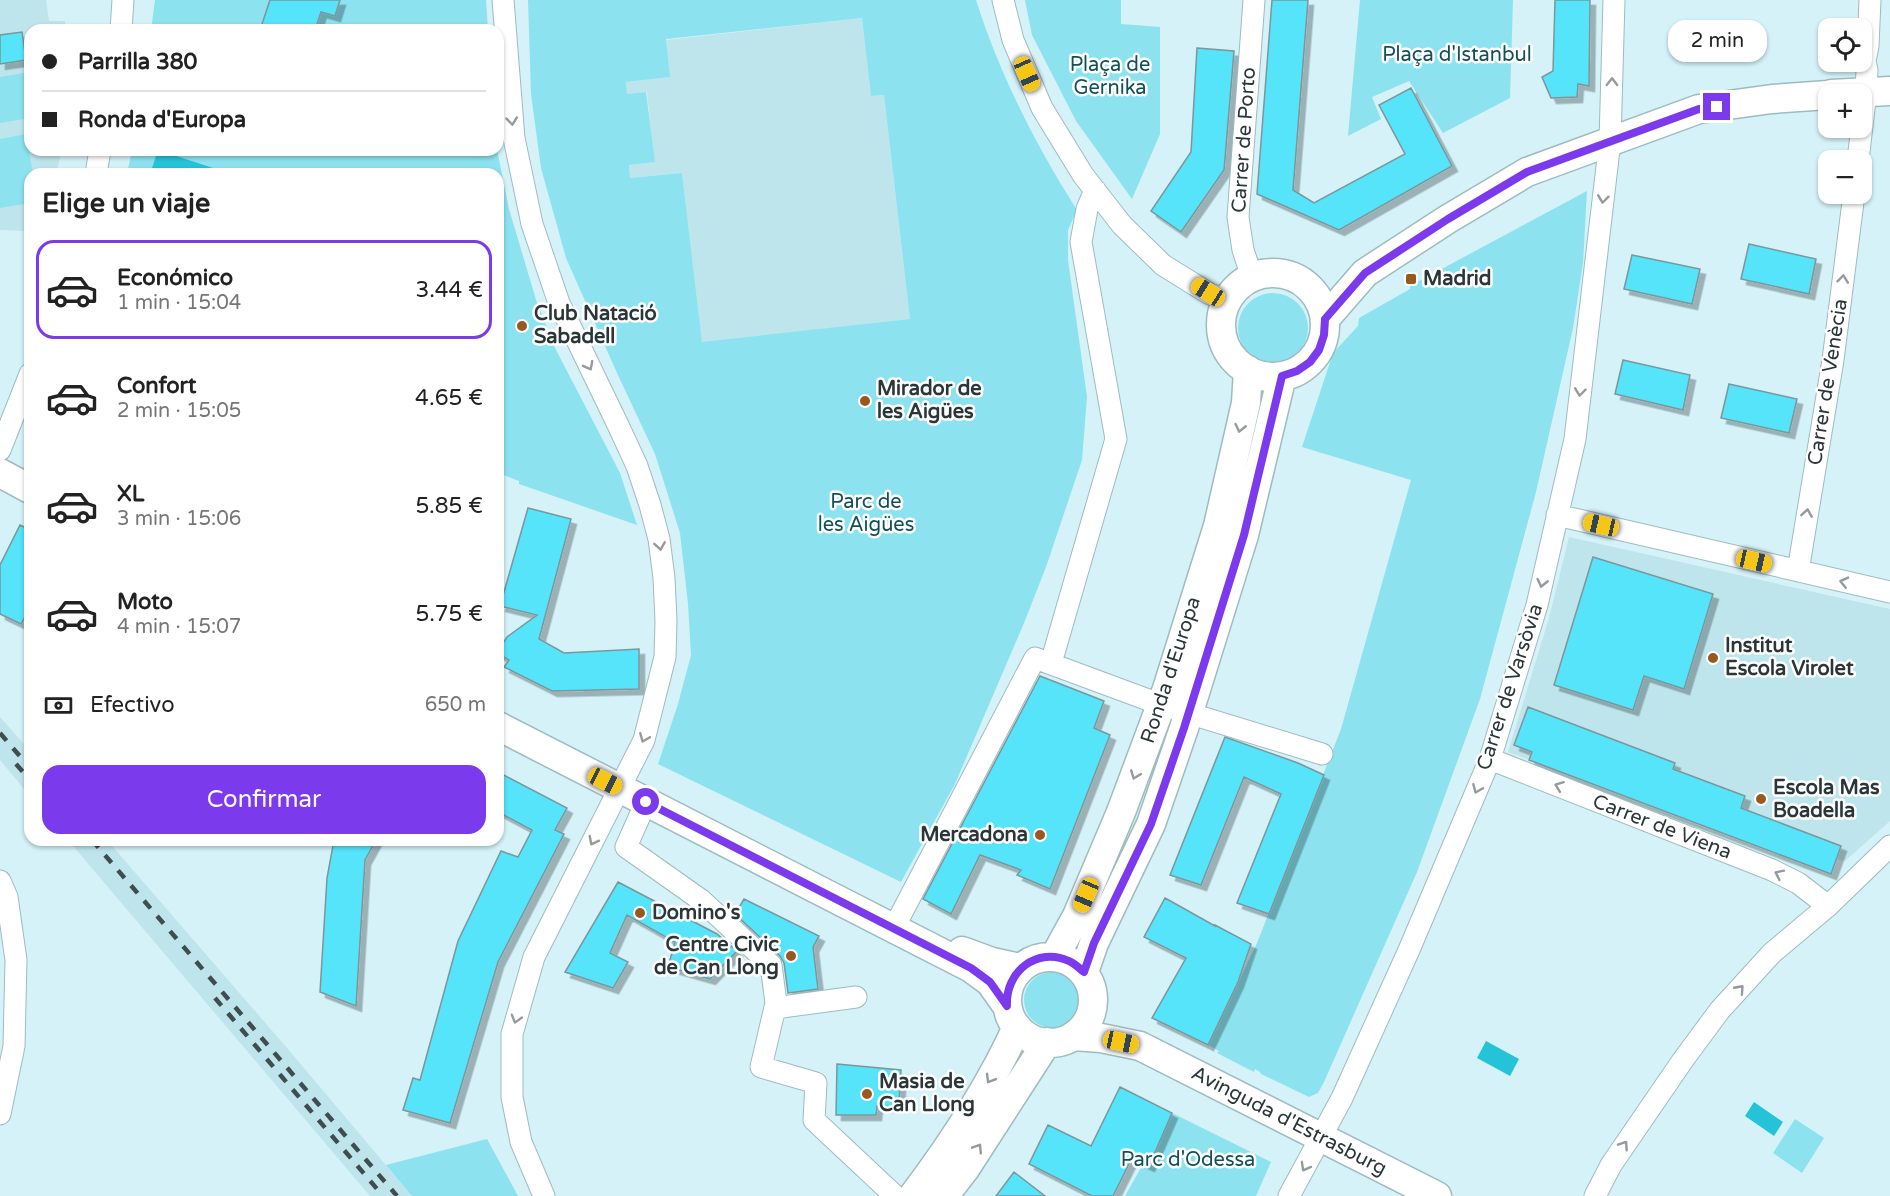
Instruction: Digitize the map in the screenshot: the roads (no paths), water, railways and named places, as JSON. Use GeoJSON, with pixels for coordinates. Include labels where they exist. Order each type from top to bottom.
{"type":"FeatureCollection","features":[{"type":"Feature","properties":{"kind":"street"},"geometry":{"type":"LineString","coordinates":[[121,24],[123,0]]}},
{"type":"Feature","properties":{"kind":"street"},"geometry":{"type":"LineString","coordinates":[[503,0],[513,138],[532,224],[559,303],[637,466],[659,539],[664,578],[665,657],[648,728],[534,957],[512,1034],[512,1097],[521,1142],[544,1196]]}},
{"type":"Feature","properties":{"kind":"street"},"geometry":{"type":"LineString","coordinates":[[1003,0],[1013,40],[1042,108],[1095,189],[1122,225],[1163,265],[1227,301]]}},
{"type":"Feature","properties":{"kind":"street","name":"Carrer de Porto"},"geometry":{"type":"LineString","coordinates":[[1252,278],[1243,250],[1238,217],[1254,0]]}},
{"type":"Feature","properties":{"kind":"street","name":"Carrer de Varsòvia"},"geometry":{"type":"LineString","coordinates":[[1289,1196],[1342,1098],[1409,950],[1490,759],[1537,605],[1575,438],[1610,141],[1614,0]]}},
{"type":"Feature","properties":{"kind":"street"},"geometry":{"type":"LineString","coordinates":[[1861,150],[1878,91],[1865,61],[1870,0]]}},
{"type":"Feature","properties":{"kind":"street"},"geometry":{"type":"LineString","coordinates":[[1325,319],[1365,273],[1448,219],[1527,172],[1699,109],[1772,99],[1818,96]]}},
{"type":"Feature","properties":{"kind":"street"},"geometry":{"type":"LineString","coordinates":[[1051,663],[1116,439],[1081,242],[1087,210],[1095,189]]}},
{"type":"Feature","properties":{"kind":"street","name":"Carrer de Venècia"},"geometry":{"type":"LineString","coordinates":[[1798,571],[1833,360],[1853,204]]}},
{"type":"Feature","properties":{"kind":"street"},"geometry":{"type":"LineString","coordinates":[[1266,273],[1295,278],[1307,286],[1319,301],[1325,319],[1324,335],[1319,350],[1310,362],[1297,371],[1282,376],[1264,376],[1248,370],[1235,360],[1226,347],[1222,324],[1227,301],[1238,287],[1266,273]]}},
{"type":"Feature","properties":{"kind":"street"},"geometry":{"type":"LineString","coordinates":[[1307,286],[1365,273]]}},
{"type":"Feature","properties":{"kind":"street","name":"Ronda d'Europa"},"geometry":{"type":"LineString","coordinates":[[1088,983],[1094,943],[1151,824],[1175,709],[1246,403],[1248,370]]}},
{"type":"Feature","properties":{"kind":"street","name":"Ronda d'Europa"},"geometry":{"type":"LineString","coordinates":[[1055,956],[1077,916],[1121,812],[1175,709],[1244,535],[1282,376]]}},
{"type":"Feature","properties":{"kind":"street"},"geometry":{"type":"LineString","coordinates":[[0,450],[24,389]]}},
{"type":"Feature","properties":{"kind":"street"},"geometry":{"type":"LineString","coordinates":[[0,460],[24,473]]}},
{"type":"Feature","properties":{"kind":"street"},"geometry":{"type":"LineString","coordinates":[[0,473],[24,486]]}},
{"type":"Feature","properties":{"kind":"street"},"geometry":{"type":"LineString","coordinates":[[1557,515],[1890,592]]}},
{"type":"Feature","properties":{"kind":"street"},"geometry":{"type":"LineString","coordinates":[[898,920],[1035,658],[1175,709],[1322,754]]}},
{"type":"Feature","properties":{"kind":"street"},"geometry":{"type":"LineString","coordinates":[[504,718],[622,784],[898,920],[970,954],[1020,968]]}},
{"type":"Feature","properties":{"kind":"street"},"geometry":{"type":"LineString","coordinates":[[504,729],[575,765],[622,784],[646,802],[971,968],[990,982],[1012,1016],[1028,1037],[1037,1042],[1060,1039],[1080,1031],[1089,1018],[1093,1005],[1088,983],[1071,961],[1055,956],[1041,957],[1020,968],[1009,984],[1012,1016],[1005,1054],[945,1154],[913,1196]]}},
{"type":"Feature","properties":{"kind":"street","name":"Carrer de Viena"},"geometry":{"type":"LineString","coordinates":[[1490,759],[1772,870],[1798,883],[1828,906]]}},
{"type":"Feature","properties":{"kind":"street"},"geometry":{"type":"LineString","coordinates":[[646,802],[626,846],[701,900],[771,965],[775,1008],[760,1067],[816,1083],[814,1120],[895,1196]]}},
{"type":"Feature","properties":{"kind":"street"},"geometry":{"type":"LineString","coordinates":[[1595,1196],[1611,1165],[1720,1010],[1772,953],[1828,906],[1890,846]]}},
{"type":"Feature","properties":{"kind":"street"},"geometry":{"type":"LineString","coordinates":[[0,881],[7,897],[16,960],[14,1046],[0,1114]]}},
{"type":"Feature","properties":{"kind":"street","name":"Avinguda d'Estrasburg"},"geometry":{"type":"LineString","coordinates":[[1088,983],[1111,1020],[1140,1046]]}},
{"type":"Feature","properties":{"kind":"street"},"geometry":{"type":"LineString","coordinates":[[775,1008],[856,997]]}},
{"type":"Feature","properties":{"kind":"street","name":"Avinguda d'Estrasburg"},"geometry":{"type":"LineString","coordinates":[[1060,1039],[1101,1038],[1140,1046],[1437,1196]]}},
{"type":"Feature","properties":{"kind":"street"},"geometry":{"type":"LineString","coordinates":[[944,1196],[1060,1039]]}},
{"type":"Feature","properties":{"kind":"railway"},"geometry":{"type":"LineString","coordinates":[[0,733],[24,761]]}},
{"type":"Feature","properties":{"kind":"railway"},"geometry":{"type":"LineString","coordinates":[[16,764],[24,773]]}},
{"type":"Feature","properties":{"kind":"railway"},"geometry":{"type":"LineString","coordinates":[[97,846],[397,1196]]}},
{"type":"Feature","properties":{"kind":"railway"},"geometry":{"type":"LineString","coordinates":[[215,998],[383,1196]]}},
{"type":"Feature","properties":{"kind":"place","name":"Madrid"},"geometry":{"type":"Point","coordinates":[1411,279]}},
{"type":"Feature","properties":{"kind":"place","name":"Club Natació Sabadell"},"geometry":{"type":"Point","coordinates":[522,326]}},
{"type":"Feature","properties":{"kind":"place","name":"Mirador de les Aigües"},"geometry":{"type":"Point","coordinates":[865,401]}},
{"type":"Feature","properties":{"kind":"place","name":"Institut Escola Virolet"},"geometry":{"type":"Point","coordinates":[1713,658]}},
{"type":"Feature","properties":{"kind":"place","name":"Escola Mas Boadella"},"geometry":{"type":"Point","coordinates":[1761,799]}},
{"type":"Feature","properties":{"kind":"place","name":"Mercadona"},"geometry":{"type":"Point","coordinates":[1040,835]}},
{"type":"Feature","properties":{"kind":"place","name":"Domino's"},"geometry":{"type":"Point","coordinates":[640,913]}},
{"type":"Feature","properties":{"kind":"place","name":"Centre Civic de Can Llong"},"geometry":{"type":"Point","coordinates":[791,956]}},
{"type":"Feature","properties":{"kind":"place","name":"Masia de Can Llong"},"geometry":{"type":"Point","coordinates":[867,1094]}},
{"type":"Feature","properties":{"kind":"park label","name":"Plaça d'Istanbul"},"geometry":{"type":"Point","coordinates":[1457,55]}},
{"type":"Feature","properties":{"kind":"park label","name":"Plaça de Gernika"},"geometry":{"type":"Point","coordinates":[1110,76]}},
{"type":"Feature","properties":{"kind":"park label","name":"Parc de les Aigües"},"geometry":{"type":"Point","coordinates":[866,514]}},
{"type":"Feature","properties":{"kind":"park label","name":"Parc d'Odessa"},"geometry":{"type":"Point","coordinates":[1188,1160]}}]}
